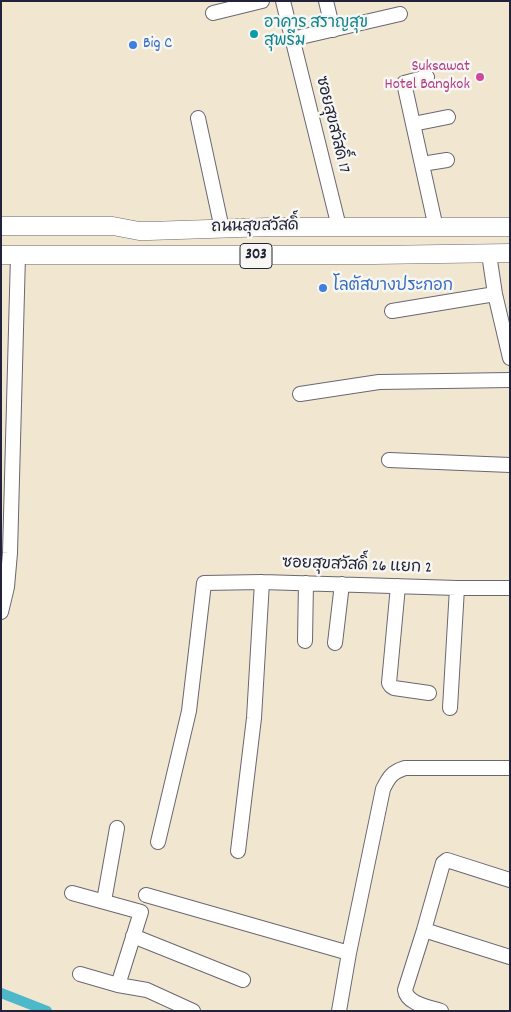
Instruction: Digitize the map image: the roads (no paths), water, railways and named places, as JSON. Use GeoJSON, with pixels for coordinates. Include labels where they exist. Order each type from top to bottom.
{"type":"FeatureCollection","features":[{"type":"Feature","properties":{"kind":"main road","name":"ถนนสุขสวัสดิ์"},"geometry":{"type":"LineString","coordinates":[[1,226],[113,226],[139,231],[270,227],[510,227]]}},
{"type":"Feature","properties":{"kind":"main road","name":"303"},"geometry":{"type":"LineString","coordinates":[[1,237],[139,231]]}},
{"type":"Feature","properties":{"kind":"main road","name":"ถนนสุขสวัสดิ์"},"geometry":{"type":"LineString","coordinates":[[10,255],[510,254]]}},
{"type":"Feature","properties":{"kind":"street"},"geometry":{"type":"LineString","coordinates":[[213,12],[260,1]]}},
{"type":"Feature","properties":{"kind":"street","name":"ซอยสุขสวัสดิ์ 17"},"geometry":{"type":"LineString","coordinates":[[283,1],[339,227]]}},
{"type":"Feature","properties":{"kind":"street"},"geometry":{"type":"LineString","coordinates":[[326,1],[333,30]]}},
{"type":"Feature","properties":{"kind":"street"},"geometry":{"type":"LineString","coordinates":[[292,40],[400,14]]}},
{"type":"Feature","properties":{"kind":"street"},"geometry":{"type":"LineString","coordinates":[[427,77],[404,83],[436,228]]}},
{"type":"Feature","properties":{"kind":"street"},"geometry":{"type":"LineString","coordinates":[[413,124],[448,116]]}},
{"type":"Feature","properties":{"kind":"street"},"geometry":{"type":"LineString","coordinates":[[198,118],[222,229]]}},
{"type":"Feature","properties":{"kind":"street"},"geometry":{"type":"LineString","coordinates":[[422,164],[447,160]]}},
{"type":"Feature","properties":{"kind":"street"},"geometry":{"type":"LineString","coordinates":[[489,254],[501,302],[510,358]]}},
{"type":"Feature","properties":{"kind":"street"},"geometry":{"type":"LineString","coordinates":[[1,612],[7,587],[10,554],[10,255]]}},
{"type":"Feature","properties":{"kind":"street"},"geometry":{"type":"LineString","coordinates":[[392,311],[501,302]]}},
{"type":"Feature","properties":{"kind":"street"},"geometry":{"type":"LineString","coordinates":[[300,394],[379,382],[510,380]]}},
{"type":"Feature","properties":{"kind":"street"},"geometry":{"type":"LineString","coordinates":[[389,460],[510,465]]}},
{"type":"Feature","properties":{"kind":"street"},"geometry":{"type":"LineString","coordinates":[[238,851],[254,718],[262,582]]}},
{"type":"Feature","properties":{"kind":"street","name":"ซอยสุขสวัสดิ์ 26 แยก 2"},"geometry":{"type":"LineString","coordinates":[[158,842],[189,711],[204,583],[262,582],[510,588]]}},
{"type":"Feature","properties":{"kind":"street"},"geometry":{"type":"LineString","coordinates":[[305,641],[306,583]]}},
{"type":"Feature","properties":{"kind":"street"},"geometry":{"type":"LineString","coordinates":[[335,643],[342,584]]}},
{"type":"Feature","properties":{"kind":"street"},"geometry":{"type":"LineString","coordinates":[[398,586],[389,683],[394,688],[429,694]]}},
{"type":"Feature","properties":{"kind":"street"},"geometry":{"type":"LineString","coordinates":[[450,708],[457,588]]}},
{"type":"Feature","properties":{"kind":"street"},"geometry":{"type":"LineString","coordinates":[[339,1011],[349,953],[384,789],[394,772],[405,768],[510,768]]}},
{"type":"Feature","properties":{"kind":"street"},"geometry":{"type":"LineString","coordinates":[[104,901],[117,828]]}},
{"type":"Feature","properties":{"kind":"street"},"geometry":{"type":"LineString","coordinates":[[441,1011],[411,1001],[405,994],[405,990],[442,863],[446,860],[510,880]]}},
{"type":"Feature","properties":{"kind":"street"},"geometry":{"type":"LineString","coordinates":[[72,893],[141,912],[118,985]]}},
{"type":"Feature","properties":{"kind":"street"},"geometry":{"type":"LineString","coordinates":[[146,895],[349,953]]}},
{"type":"Feature","properties":{"kind":"street"},"geometry":{"type":"LineString","coordinates":[[424,930],[510,957]]}},
{"type":"Feature","properties":{"kind":"street"},"geometry":{"type":"LineString","coordinates":[[133,936],[243,980]]}},
{"type":"Feature","properties":{"kind":"street"},"geometry":{"type":"LineString","coordinates":[[80,974],[118,985],[147,990],[193,1011]]}},
{"type":"Feature","properties":{"kind":"waterway"},"geometry":{"type":"LineString","coordinates":[[1,993],[47,1011]]}},
{"type":"Feature","properties":{"kind":"place","name":"อาคาร สราญสุข สุพรีม"},"geometry":{"type":"Point","coordinates":[254,34]}},
{"type":"Feature","properties":{"kind":"place","name":"Big C"},"geometry":{"type":"Point","coordinates":[133,45]}},
{"type":"Feature","properties":{"kind":"place","name":"Suksawat Hotel Bangkok"},"geometry":{"type":"Point","coordinates":[480,77]}},
{"type":"Feature","properties":{"kind":"place","name":"โลตัสบางประกอก"},"geometry":{"type":"Point","coordinates":[323,288]}}]}
